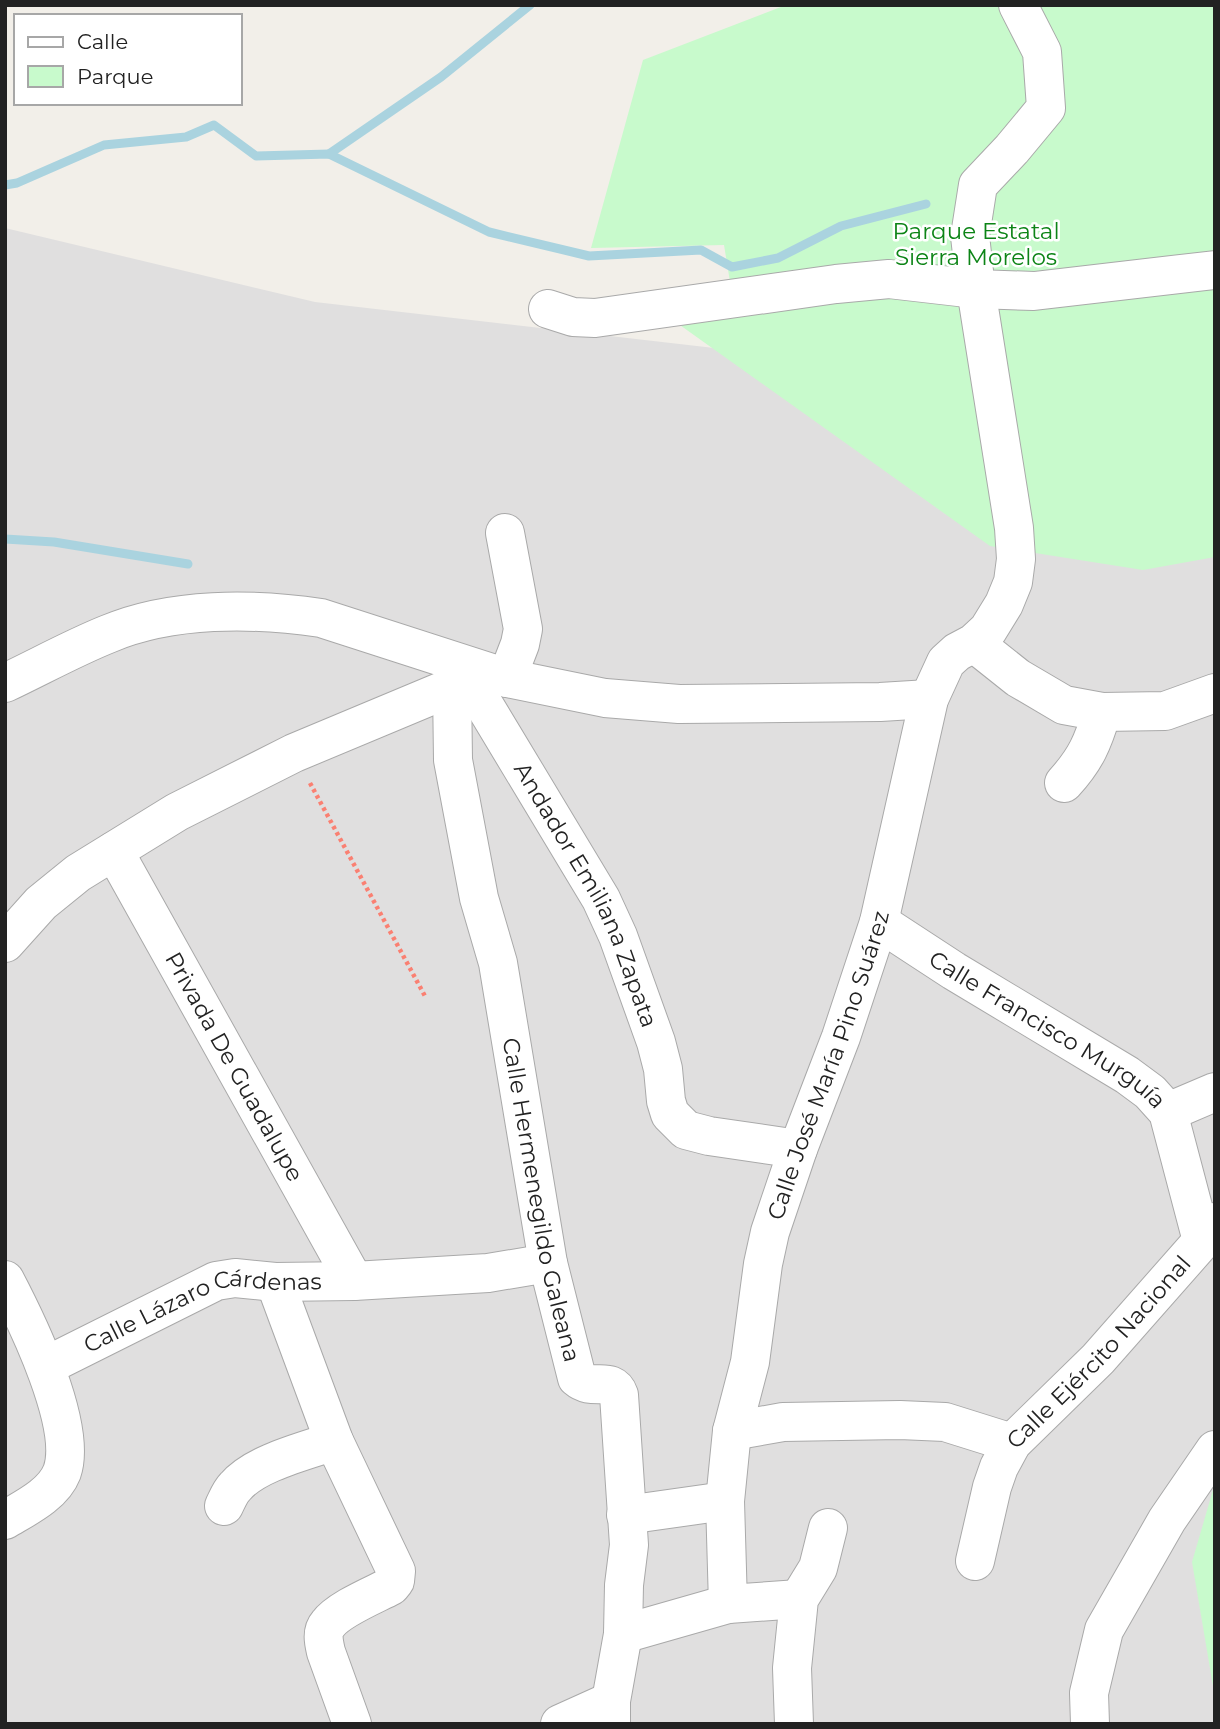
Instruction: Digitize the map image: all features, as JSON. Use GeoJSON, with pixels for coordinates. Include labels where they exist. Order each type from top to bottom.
{"type":"FeatureCollection","features":[{"type":"Feature","properties":{"kind":"street","name":"Calle José María Pino Suárez"},"geometry":{"type":"LineString","coordinates":[[728,1604],[725,1501],[732,1431],[750,1362],[768,1243],[798,1149],[841,1037],[879,922],[929,699],[946,662],[988,630],[1004,604],[1013,582],[1016,559],[1014,528],[970,236],[978,185],[1046,107],[1042,52],[1018,5]]}},
{"type":"Feature","properties":{"kind":"street"},"geometry":{"type":"LineString","coordinates":[[548,309],[572,317],[595,318],[889,279],[976,289],[1034,291],[1215,270]]}},
{"type":"Feature","properties":{"kind":"street"},"geometry":{"type":"LineString","coordinates":[[505,533],[523,629],[507,678]]}},
{"type":"Feature","properties":{"kind":"street"},"geometry":{"type":"LineString","coordinates":[[5,683],[108,633],[177,614],[291,614],[321,618],[459,677],[507,678],[605,698],[679,705],[929,699]]}},
{"type":"Feature","properties":{"kind":"street"},"geometry":{"type":"LineString","coordinates":[[974,643],[1038,691],[1064,705],[1102,712],[1165,711],[1215,693]]}},
{"type":"Feature","properties":{"kind":"street"},"geometry":{"type":"LineString","coordinates":[[5,943],[40,903],[78,873],[177,813],[294,753],[459,677]]}},
{"type":"Feature","properties":{"kind":"street","name":"Andador Emiliana Zapata"},"geometry":{"type":"LineString","coordinates":[[459,677],[483,703],[601,899],[618,936],[656,1042],[670,1114],[686,1130],[798,1149]]}},
{"type":"Feature","properties":{"kind":"street","name":"Calle Hermenegildo Galeana"},"geometry":{"type":"LineString","coordinates":[[459,677],[453,760],[480,898],[498,963],[548,1263],[577,1378],[587,1385],[610,1384],[618,1391],[629,1545],[624,1585],[623,1634],[611,1712]]}},
{"type":"Feature","properties":{"kind":"street"},"geometry":{"type":"LineString","coordinates":[[1065,783],[1087,754],[1102,712]]}},
{"type":"Feature","properties":{"kind":"street","name":"Privada De Guadalupe"},"geometry":{"type":"LineString","coordinates":[[114,851],[354,1281]]}},
{"type":"Feature","properties":{"kind":"street","name":"Calle Francisco Murguía"},"geometry":{"type":"LineString","coordinates":[[879,922],[954,971],[1127,1075],[1150,1092],[1168,1112],[1215,1092]]}},
{"type":"Feature","properties":{"kind":"street","name":"Calle Ejército Nacional"},"geometry":{"type":"LineString","coordinates":[[732,1431],[783,1422],[900,1420],[945,1422],[1012,1443],[1098,1359],[1208,1232],[1168,1112]]}},
{"type":"Feature","properties":{"kind":"street","name":"Calle Lázaro Cárdenas"},"geometry":{"type":"LineString","coordinates":[[46,1366],[216,1281],[354,1281],[488,1273],[548,1263]]}},
{"type":"Feature","properties":{"kind":"street"},"geometry":{"type":"LineString","coordinates":[[5,1280],[46,1366],[63,1430],[62,1471],[54,1485],[5,1520]]}},
{"type":"Feature","properties":{"kind":"street"},"geometry":{"type":"LineString","coordinates":[[275,1282],[334,1441],[396,1576],[391,1586],[340,1614],[327,1624],[325,1630],[323,1640],[330,1668],[352,1724]]}},
{"type":"Feature","properties":{"kind":"street"},"geometry":{"type":"LineString","coordinates":[[223,1506],[236,1486],[252,1474],[281,1460],[334,1441]]}},
{"type":"Feature","properties":{"kind":"street"},"geometry":{"type":"LineString","coordinates":[[975,1561],[992,1487],[1012,1443]]}},
{"type":"Feature","properties":{"kind":"street"},"geometry":{"type":"LineString","coordinates":[[1090,1724],[1089,1693],[1104,1630],[1167,1520],[1215,1450]]}},
{"type":"Feature","properties":{"kind":"street"},"geometry":{"type":"LineString","coordinates":[[626,1515],[725,1501]]}},
{"type":"Feature","properties":{"kind":"street"},"geometry":{"type":"LineString","coordinates":[[794,1724],[792,1668],[799,1599],[818,1568],[828,1528]]}},
{"type":"Feature","properties":{"kind":"street"},"geometry":{"type":"LineString","coordinates":[[623,1634],[728,1604],[799,1599]]}},
{"type":"Feature","properties":{"kind":"street"},"geometry":{"type":"LineString","coordinates":[[560,1724],[611,1712]]}},
{"type":"Feature","properties":{"kind":"path"},"geometry":{"type":"LineString","coordinates":[[294,753],[425,998]]}},
{"type":"Feature","properties":{"kind":"shaded area"},"geometry":{"type":"Polygon","coordinates":[[[5,228],[315,302],[1198,404],[1215,416],[1215,1724],[5,1724],[5,228]]]}},
{"type":"Feature","properties":{"kind":"green space","name":"Parque Estatal Sierra Morelos"},"geometry":{"type":"Polygon","coordinates":[[[786,5],[1215,5],[1215,557],[1143,570],[990,546],[663,313],[733,300],[724,245],[591,248],[643,60],[786,5]]]}},
{"type":"Feature","properties":{"kind":"green space"},"geometry":{"type":"Polygon","coordinates":[[[1215,1483],[1215,1698],[1192,1562],[1215,1483]]]}},
{"type":"Feature","properties":{"kind":"waterway"},"geometry":{"type":"LineString","coordinates":[[329,154],[441,77],[530,5]]}},
{"type":"Feature","properties":{"kind":"waterway"},"geometry":{"type":"LineString","coordinates":[[5,185],[17,183],[104,145],[186,137],[214,125],[256,156],[329,154],[489,232],[589,256],[701,250],[732,267],[778,258],[841,226],[926,204]]}},
{"type":"Feature","properties":{"kind":"waterway"},"geometry":{"type":"LineString","coordinates":[[5,539],[54,542],[188,564]]}}]}
